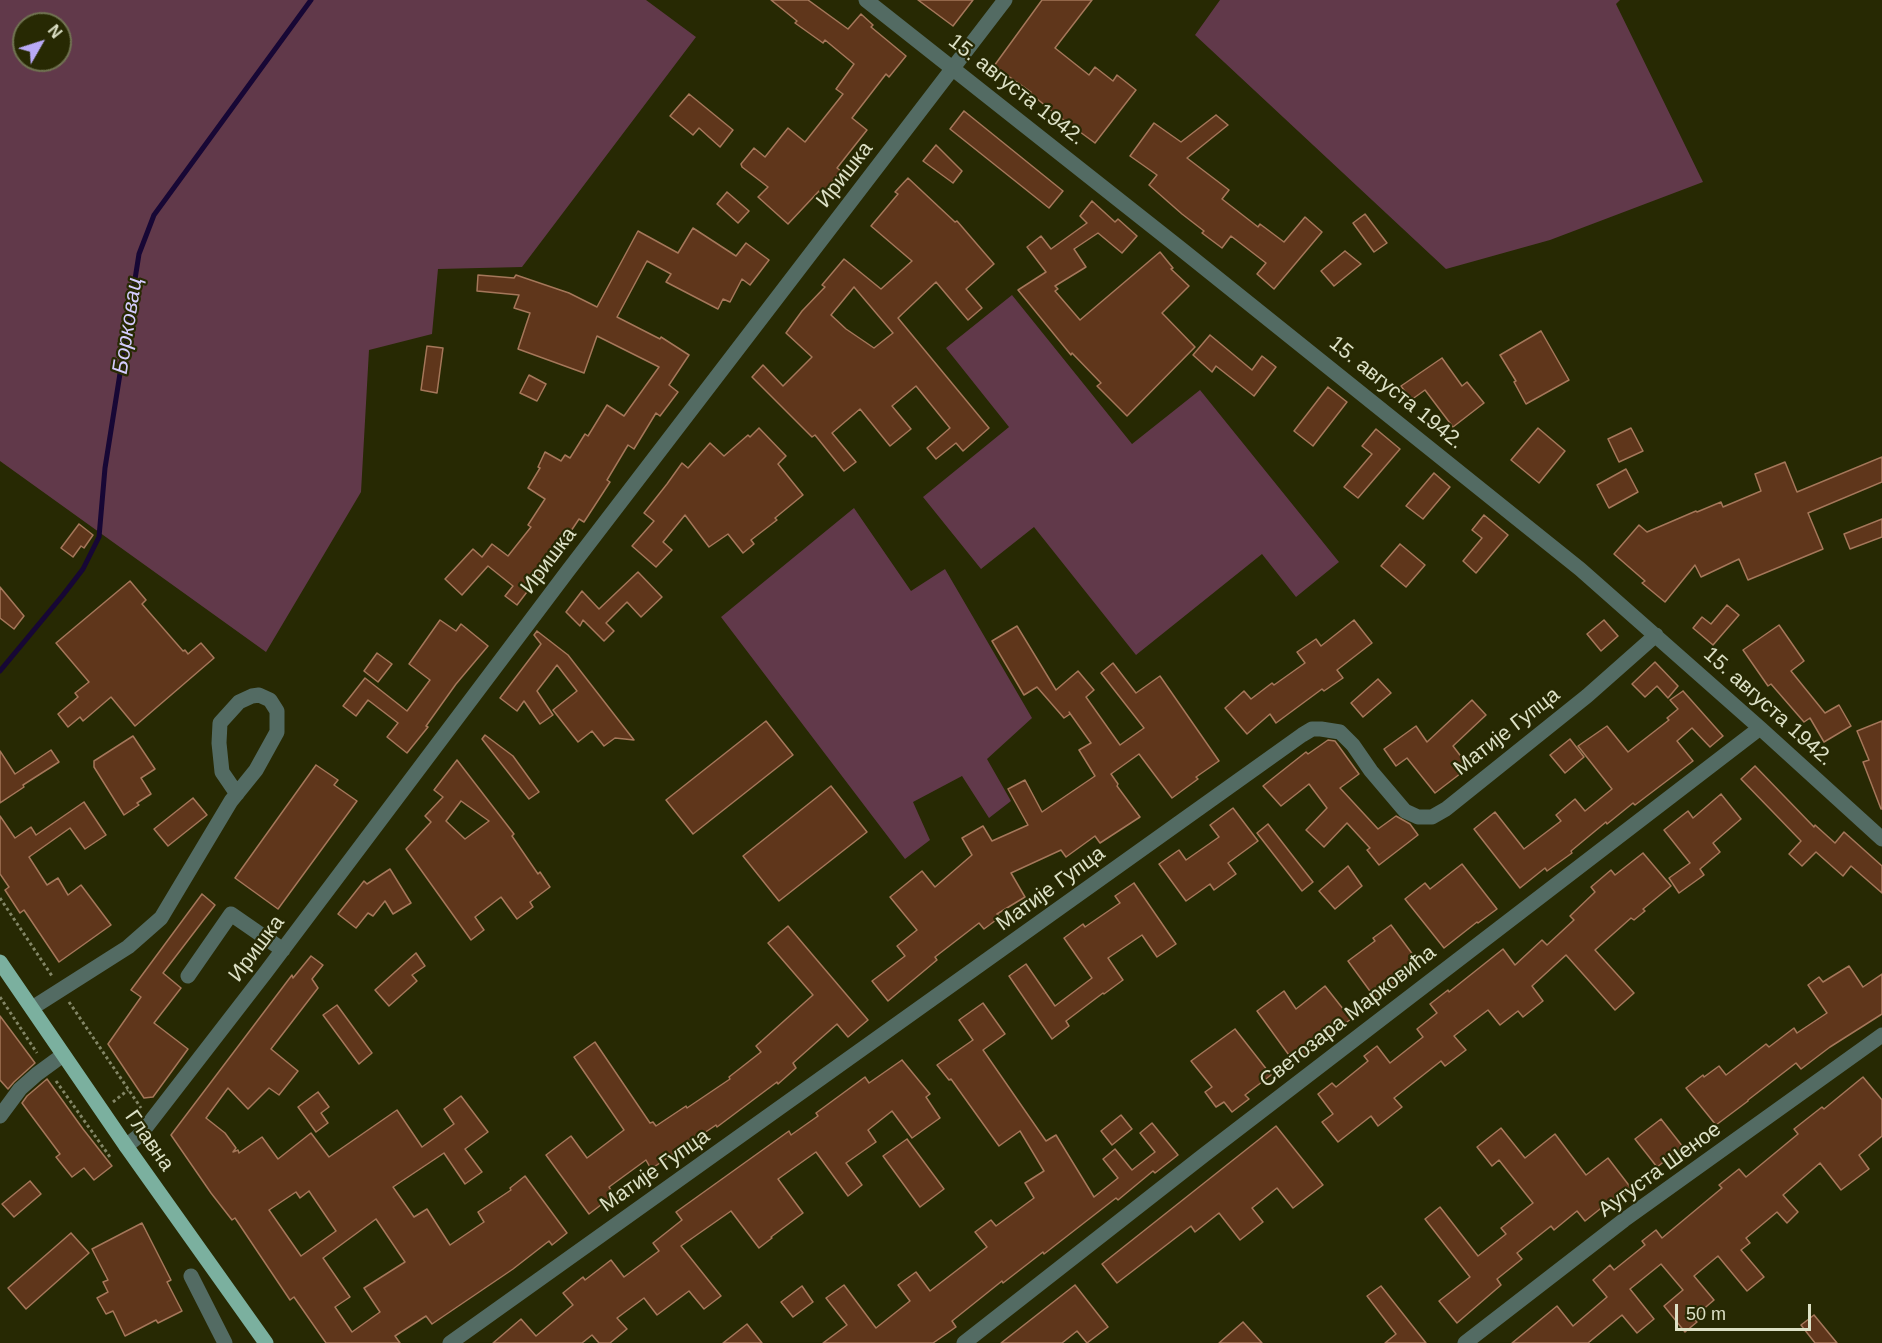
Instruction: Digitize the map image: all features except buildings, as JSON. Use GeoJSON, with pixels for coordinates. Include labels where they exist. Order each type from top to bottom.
{"type":"FeatureCollection","features":[{"type":"Feature","properties":{"kind":"main road","name":"Главна"},"geometry":{"type":"LineString","coordinates":[[0,962],[126,1146],[266,1343]]}},
{"type":"Feature","properties":{"kind":"street","name":"15. августа 1942."},"geometry":{"type":"LineString","coordinates":[[866,0],[1580,570],[1656,635],[1882,839]]}},
{"type":"Feature","properties":{"kind":"street","name":"Иришка"},"geometry":{"type":"LineString","coordinates":[[126,1146],[140,1135],[283,950],[582,553],[1005,0]]}},
{"type":"Feature","properties":{"kind":"street","name":"Матије Гупца"},"geometry":{"type":"LineString","coordinates":[[450,1343],[1312,729],[1340,732],[1405,811],[1418,817],[1432,817],[1446,809],[1587,696],[1656,635]]}},
{"type":"Feature","properties":{"kind":"street"},"geometry":{"type":"LineString","coordinates":[[32,1008],[128,947],[161,918],[237,794],[256,770],[277,732],[277,711],[270,700],[259,695],[239,702],[220,723],[219,743],[222,772],[237,794]]}},
{"type":"Feature","properties":{"kind":"street","name":"Светозара Марковића"},"geometry":{"type":"LineString","coordinates":[[964,1343],[1204,1155],[1760,728]]}},
{"type":"Feature","properties":{"kind":"street"},"geometry":{"type":"LineString","coordinates":[[188,976],[231,914],[283,950]]}},
{"type":"Feature","properties":{"kind":"street","name":"Аугуста Шеное"},"geometry":{"type":"LineString","coordinates":[[1465,1343],[1624,1220],[1882,1035]]}},
{"type":"Feature","properties":{"kind":"street"},"geometry":{"type":"LineString","coordinates":[[0,1116],[20,1089],[63,1055]]}},
{"type":"Feature","properties":{"kind":"street"},"geometry":{"type":"LineString","coordinates":[[191,1276],[225,1343]]}},
{"type":"Feature","properties":{"kind":"path"},"geometry":{"type":"LineString","coordinates":[[0,898],[150,1122]]}},
{"type":"Feature","properties":{"kind":"path"},"geometry":{"type":"LineString","coordinates":[[0,997],[46,1067],[111,1157],[126,1146]]}},
{"type":"Feature","properties":{"kind":"shaded area"},"geometry":{"type":"Polygon","coordinates":[[[0,0],[646,0],[696,37],[522,267],[438,269],[432,334],[369,350],[361,492],[266,652],[0,461],[0,0]]]}},
{"type":"Feature","properties":{"kind":"shaded area"},"geometry":{"type":"Polygon","coordinates":[[[1220,0],[1620,0],[1616,4],[1703,182],[1550,240],[1446,269],[1195,35],[1220,0]]]}},
{"type":"Feature","properties":{"kind":"shaded area"},"geometry":{"type":"Polygon","coordinates":[[[1012,295],[1132,444],[1200,390],[1339,562],[1296,597],[1262,554],[1136,655],[1034,527],[981,569],[923,497],[1009,427],[946,348],[1012,295]]]}},
{"type":"Feature","properties":{"kind":"shaded area"},"geometry":{"type":"Polygon","coordinates":[[[854,508],[911,591],[945,569],[1032,718],[987,759],[1011,801],[989,818],[962,776],[913,802],[930,840],[905,859],[721,617],[854,508]]]}},
{"type":"Feature","properties":{"kind":"waterway","name":"Борковац"},"geometry":{"type":"LineString","coordinates":[[0,671],[83,569],[99,537],[105,468],[139,254],[154,215],[311,0]]}}]}
